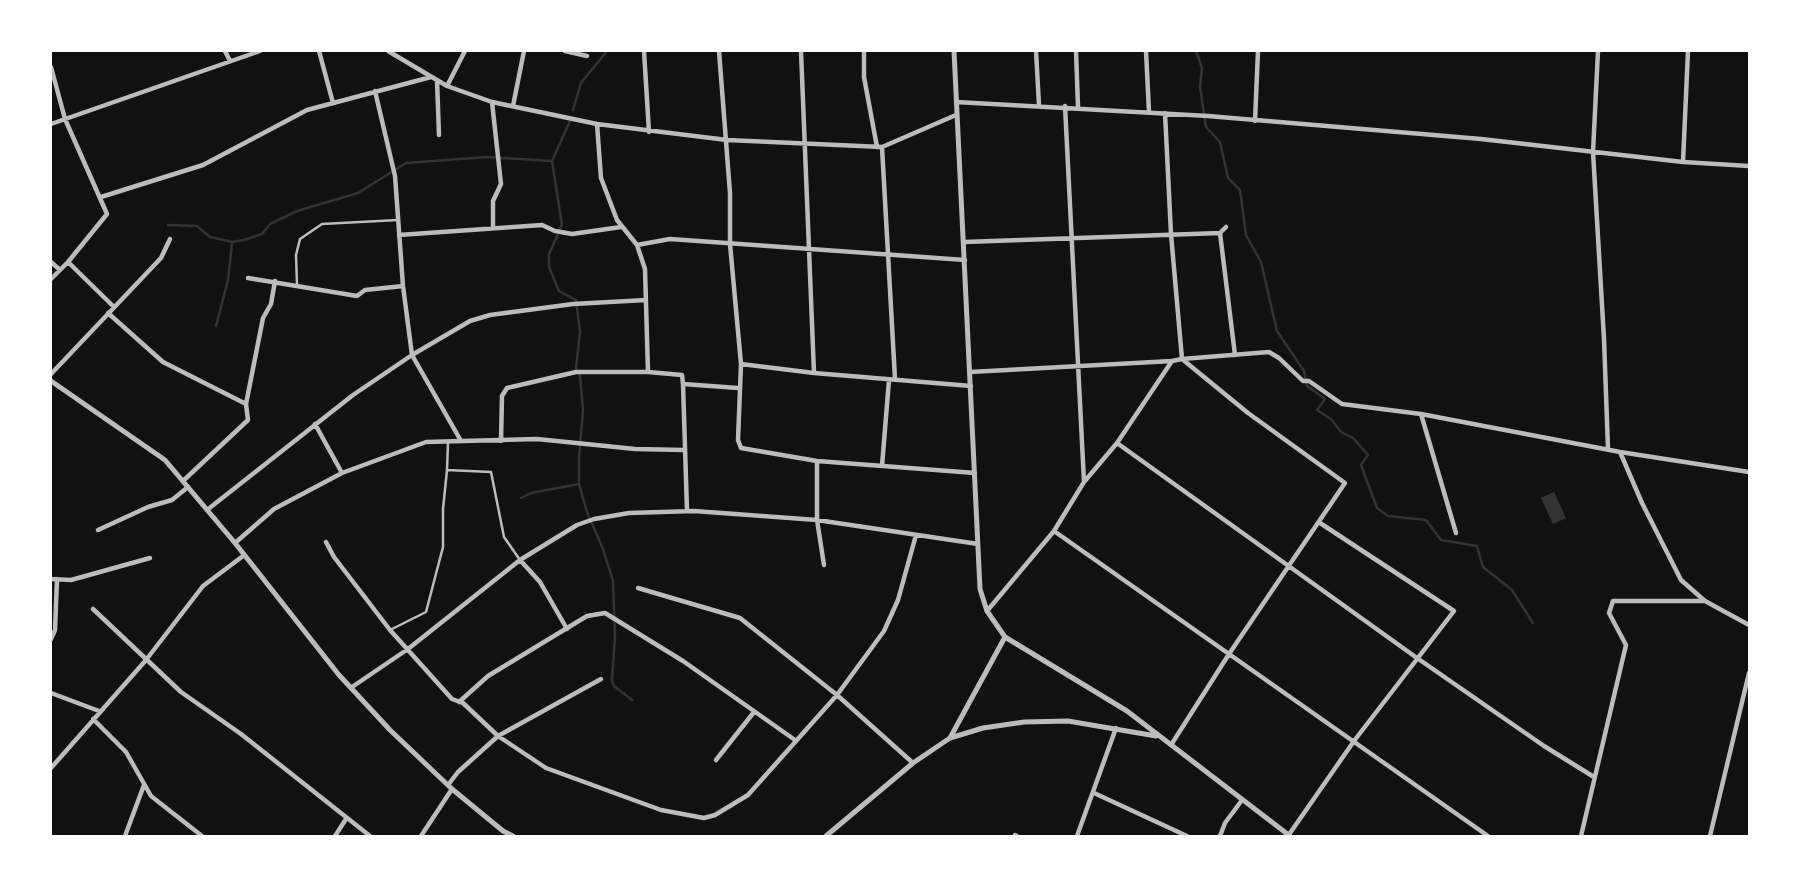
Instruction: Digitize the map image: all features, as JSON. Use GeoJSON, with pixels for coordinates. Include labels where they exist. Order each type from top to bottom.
{"type":"FeatureCollection","features":[{"type":"Feature","properties":{"kind":"street"},"geometry":{"type":"LineString","coordinates":[[225,51],[229,61]]}},
{"type":"Feature","properties":{"kind":"street"},"geometry":{"type":"LineString","coordinates":[[51,124],[260,51]]}},
{"type":"Feature","properties":{"kind":"street"},"geometry":{"type":"LineString","coordinates":[[319,51],[333,103]]}},
{"type":"Feature","properties":{"kind":"street"},"geometry":{"type":"LineString","coordinates":[[388,51],[447,86],[492,102],[597,124],[727,141],[880,147],[956,115]]}},
{"type":"Feature","properties":{"kind":"street"},"geometry":{"type":"LineString","coordinates":[[447,86],[465,51]]}},
{"type":"Feature","properties":{"kind":"street"},"geometry":{"type":"LineString","coordinates":[[513,106],[524,51]]}},
{"type":"Feature","properties":{"kind":"street"},"geometry":{"type":"LineString","coordinates":[[565,51],[587,55]]}},
{"type":"Feature","properties":{"kind":"street"},"geometry":{"type":"LineString","coordinates":[[644,51],[649,132]]}},
{"type":"Feature","properties":{"kind":"street"},"geometry":{"type":"LineString","coordinates":[[719,51],[727,141],[730,244],[741,364],[738,388],[738,440],[741,448],[817,461],[976,473]]}},
{"type":"Feature","properties":{"kind":"street"},"geometry":{"type":"LineString","coordinates":[[801,51],[814,373]]}},
{"type":"Feature","properties":{"kind":"street"},"geometry":{"type":"LineString","coordinates":[[863,51],[864,77],[880,147],[889,254],[892,380],[882,466]]}},
{"type":"Feature","properties":{"kind":"street"},"geometry":{"type":"LineString","coordinates":[[954,51],[980,589],[986,611],[1005,637],[1127,711],[1289,836],[1354,741],[1454,611],[1320,523]]}},
{"type":"Feature","properties":{"kind":"street"},"geometry":{"type":"LineString","coordinates":[[1036,51],[1040,105]]}},
{"type":"Feature","properties":{"kind":"street"},"geometry":{"type":"LineString","coordinates":[[1076,51],[1078,107]]}},
{"type":"Feature","properties":{"kind":"street"},"geometry":{"type":"LineString","coordinates":[[1146,51],[1149,112]]}},
{"type":"Feature","properties":{"kind":"street"},"geometry":{"type":"LineString","coordinates":[[1255,121],[1258,51]]}},
{"type":"Feature","properties":{"kind":"street"},"geometry":{"type":"LineString","coordinates":[[1598,51],[1593,152],[1596,235],[1604,327],[1608,449]]}},
{"type":"Feature","properties":{"kind":"street"},"geometry":{"type":"LineString","coordinates":[[1683,162],[1688,51]]}},
{"type":"Feature","properties":{"kind":"street"},"geometry":{"type":"LineString","coordinates":[[51,68],[65,119],[107,214],[51,279]]}},
{"type":"Feature","properties":{"kind":"street"},"geometry":{"type":"LineString","coordinates":[[101,197],[203,165],[307,110],[431,77]]}},
{"type":"Feature","properties":{"kind":"street"},"geometry":{"type":"LineString","coordinates":[[437,80],[439,135]]}},
{"type":"Feature","properties":{"kind":"street"},"geometry":{"type":"LineString","coordinates":[[375,91],[394,176],[412,355],[461,441]]}},
{"type":"Feature","properties":{"kind":"street"},"geometry":{"type":"LineString","coordinates":[[492,102],[501,184],[493,201],[493,228]]}},
{"type":"Feature","properties":{"kind":"street"},"geometry":{"type":"LineString","coordinates":[[956,102],[1208,116],[1481,139],[1683,162],[1749,166]]}},
{"type":"Feature","properties":{"kind":"street"},"geometry":{"type":"LineString","coordinates":[[1065,107],[1084,482]]}},
{"type":"Feature","properties":{"kind":"street"},"geometry":{"type":"LineString","coordinates":[[1165,113],[1171,234],[1182,359],[1248,413],[1345,483],[1171,745]]}},
{"type":"Feature","properties":{"kind":"street"},"geometry":{"type":"LineString","coordinates":[[597,124],[601,178],[621,227],[637,246],[645,269],[648,372]]}},
{"type":"Feature","properties":{"kind":"street"},"geometry":{"type":"LineString","coordinates":[[399,235],[542,225],[572,234],[621,227]]}},
{"type":"Feature","properties":{"kind":"street"},"geometry":{"type":"LineString","coordinates":[[964,242],[1220,233],[1226,227]]}},
{"type":"Feature","properties":{"kind":"street"},"geometry":{"type":"LineString","coordinates":[[1220,233],[1235,355]]}},
{"type":"Feature","properties":{"kind":"street"},"geometry":{"type":"LineString","coordinates":[[51,374],[161,258],[170,239]]}},
{"type":"Feature","properties":{"kind":"street"},"geometry":{"type":"LineString","coordinates":[[637,246],[670,239],[965,260]]}},
{"type":"Feature","properties":{"kind":"street"},"geometry":{"type":"LineString","coordinates":[[51,262],[60,270]]}},
{"type":"Feature","properties":{"kind":"street"},"geometry":{"type":"LineString","coordinates":[[68,262],[114,307]]}},
{"type":"Feature","properties":{"kind":"street"},"geometry":{"type":"LineString","coordinates":[[248,278],[357,296],[365,290],[403,286]]}},
{"type":"Feature","properties":{"kind":"street"},"geometry":{"type":"LineString","coordinates":[[98,530],[148,507],[172,500],[248,420],[246,404],[263,318],[271,304],[275,281]]}},
{"type":"Feature","properties":{"kind":"street"},"geometry":{"type":"LineString","coordinates":[[207,510],[315,424],[412,355],[470,321],[490,315],[573,304],[646,300]]}},
{"type":"Feature","properties":{"kind":"street"},"geometry":{"type":"LineString","coordinates":[[108,313],[136,341],[163,362],[246,404]]}},
{"type":"Feature","properties":{"kind":"street"},"geometry":{"type":"LineString","coordinates":[[970,372],[1080,367],[1269,352],[1303,381],[1309,381],[1342,404],[1421,414],[1620,452],[1749,472]]}},
{"type":"Feature","properties":{"kind":"street"},"geometry":{"type":"LineString","coordinates":[[986,611],[1054,531],[1084,482],[1117,443],[1172,360]]}},
{"type":"Feature","properties":{"kind":"street"},"geometry":{"type":"LineString","coordinates":[[741,364],[971,386]]}},
{"type":"Feature","properties":{"kind":"street"},"geometry":{"type":"LineString","coordinates":[[501,440],[502,396],[508,388],[578,372],[682,375],[687,511]]}},
{"type":"Feature","properties":{"kind":"street"},"geometry":{"type":"LineString","coordinates":[[51,382],[165,460],[390,730],[450,787],[503,831],[513,836]]}},
{"type":"Feature","properties":{"kind":"street"},"geometry":{"type":"LineString","coordinates":[[683,384],[738,388]]}},
{"type":"Feature","properties":{"kind":"street"},"geometry":{"type":"LineString","coordinates":[[1421,414],[1456,533]]}},
{"type":"Feature","properties":{"kind":"street"},"geometry":{"type":"LineString","coordinates":[[315,424],[342,473]]}},
{"type":"Feature","properties":{"kind":"street"},"geometry":{"type":"LineString","coordinates":[[235,543],[274,509],[342,473],[426,442],[537,439],[635,449],[684,450]]}},
{"type":"Feature","properties":{"kind":"street"},"geometry":{"type":"LineString","coordinates":[[1117,443],[1417,659],[1594,777]]}},
{"type":"Feature","properties":{"kind":"street"},"geometry":{"type":"LineString","coordinates":[[1620,452],[1681,580],[1705,601],[1749,625]]}},
{"type":"Feature","properties":{"kind":"street"},"geometry":{"type":"LineString","coordinates":[[817,461],[817,520],[824,565]]}},
{"type":"Feature","properties":{"kind":"street"},"geometry":{"type":"LineString","coordinates":[[352,687],[408,649],[520,560],[577,525],[594,519],[629,513],[687,511],[817,520],[978,544]]}},
{"type":"Feature","properties":{"kind":"street"},"geometry":{"type":"LineString","coordinates":[[1054,531],[1488,836]]}},
{"type":"Feature","properties":{"kind":"street"},"geometry":{"type":"LineString","coordinates":[[326,542],[334,557],[390,631],[452,699],[498,736],[546,768],[661,810],[704,818],[715,815],[748,795],[837,695],[884,631],[898,600],[916,535]]}},
{"type":"Feature","properties":{"kind":"street"},"geometry":{"type":"LineString","coordinates":[[51,768],[146,660],[204,586],[243,556]]}},
{"type":"Feature","properties":{"kind":"street"},"geometry":{"type":"LineString","coordinates":[[51,639],[55,630],[54,579],[71,579],[150,558]]}},
{"type":"Feature","properties":{"kind":"street"},"geometry":{"type":"LineString","coordinates":[[520,560],[540,582],[566,629]]}},
{"type":"Feature","properties":{"kind":"street"},"geometry":{"type":"LineString","coordinates":[[638,588],[740,618],[837,695],[913,763]]}},
{"type":"Feature","properties":{"kind":"street"},"geometry":{"type":"LineString","coordinates":[[1581,836],[1626,645],[1609,613],[1613,601],[1705,601]]}},
{"type":"Feature","properties":{"kind":"street"},"geometry":{"type":"LineString","coordinates":[[93,609],[181,692],[241,734],[370,836]]}},
{"type":"Feature","properties":{"kind":"street"},"geometry":{"type":"LineString","coordinates":[[459,702],[488,676],[587,616],[605,613],[683,661],[795,740]]}},
{"type":"Feature","properties":{"kind":"street"},"geometry":{"type":"LineString","coordinates":[[950,737],[1005,637]]}},
{"type":"Feature","properties":{"kind":"street"},"geometry":{"type":"LineString","coordinates":[[1710,836],[1749,673]]}},
{"type":"Feature","properties":{"kind":"street"},"geometry":{"type":"LineString","coordinates":[[421,836],[458,772],[498,736],[601,679]]}},
{"type":"Feature","properties":{"kind":"street"},"geometry":{"type":"LineString","coordinates":[[51,693],[100,711]]}},
{"type":"Feature","properties":{"kind":"street"},"geometry":{"type":"LineString","coordinates":[[716,760],[754,712]]}},
{"type":"Feature","properties":{"kind":"street"},"geometry":{"type":"LineString","coordinates":[[93,719],[126,752],[150,796],[202,836]]}},
{"type":"Feature","properties":{"kind":"street"},"geometry":{"type":"LineString","coordinates":[[826,836],[913,763],[950,737],[983,728],[1024,722],[1068,721],[1158,736]]}},
{"type":"Feature","properties":{"kind":"street"},"geometry":{"type":"LineString","coordinates":[[1077,836],[1116,728]]}},
{"type":"Feature","properties":{"kind":"street"},"geometry":{"type":"LineString","coordinates":[[125,836],[144,785]]}},
{"type":"Feature","properties":{"kind":"street"},"geometry":{"type":"LineString","coordinates":[[1094,793],[1187,836]]}},
{"type":"Feature","properties":{"kind":"street"},"geometry":{"type":"LineString","coordinates":[[1220,836],[1225,823],[1242,800]]}},
{"type":"Feature","properties":{"kind":"street"},"geometry":{"type":"LineString","coordinates":[[335,836],[346,819]]}},
{"type":"Feature","properties":{"kind":"lane"},"geometry":{"type":"LineString","coordinates":[[298,285],[296,255],[300,239],[322,225],[398,220]]}},
{"type":"Feature","properties":{"kind":"lane"},"geometry":{"type":"LineString","coordinates":[[390,631],[426,612],[443,547],[448,442]]}},
{"type":"Feature","properties":{"kind":"lane"},"geometry":{"type":"LineString","coordinates":[[447,470],[491,472],[504,537],[520,560]]}},
{"type":"Feature","properties":{"kind":"shaded area"},"geometry":{"type":"Polygon","coordinates":[[[1554,492],[1566,518],[1553,524],[1541,498],[1554,492]]]}},
{"type":"Feature","properties":{"kind":"waterway"},"geometry":{"type":"LineString","coordinates":[[573,110],[581,83],[607,51]]}},
{"type":"Feature","properties":{"kind":"waterway"},"geometry":{"type":"LineString","coordinates":[[1196,51],[1202,68],[1200,87],[1206,127],[1220,142],[1228,178],[1240,190],[1246,235],[1261,262],[1277,331],[1304,371],[1307,386],[1325,399],[1317,410],[1332,420],[1341,432],[1353,438],[1368,455],[1361,465],[1377,508],[1388,516],[1426,520],[1441,540],[1477,546],[1483,567],[1512,590],[1533,623]]}},
{"type":"Feature","properties":{"kind":"waterway"},"geometry":{"type":"LineString","coordinates":[[570,121],[552,161],[562,225],[549,254],[549,267],[559,291],[576,300],[580,332],[576,368],[580,376],[583,410],[579,484],[613,581],[615,636],[612,681],[614,686],[632,700]]}},
{"type":"Feature","properties":{"kind":"waterway"},"geometry":{"type":"LineString","coordinates":[[168,225],[197,226],[210,237],[232,242],[262,234],[270,224],[297,211],[358,193],[406,163],[486,157],[552,161]]}},
{"type":"Feature","properties":{"kind":"waterway"},"geometry":{"type":"LineString","coordinates":[[216,326],[228,280],[232,243]]}},
{"type":"Feature","properties":{"kind":"waterway"},"geometry":{"type":"LineString","coordinates":[[521,498],[531,493],[579,484]]}}]}
